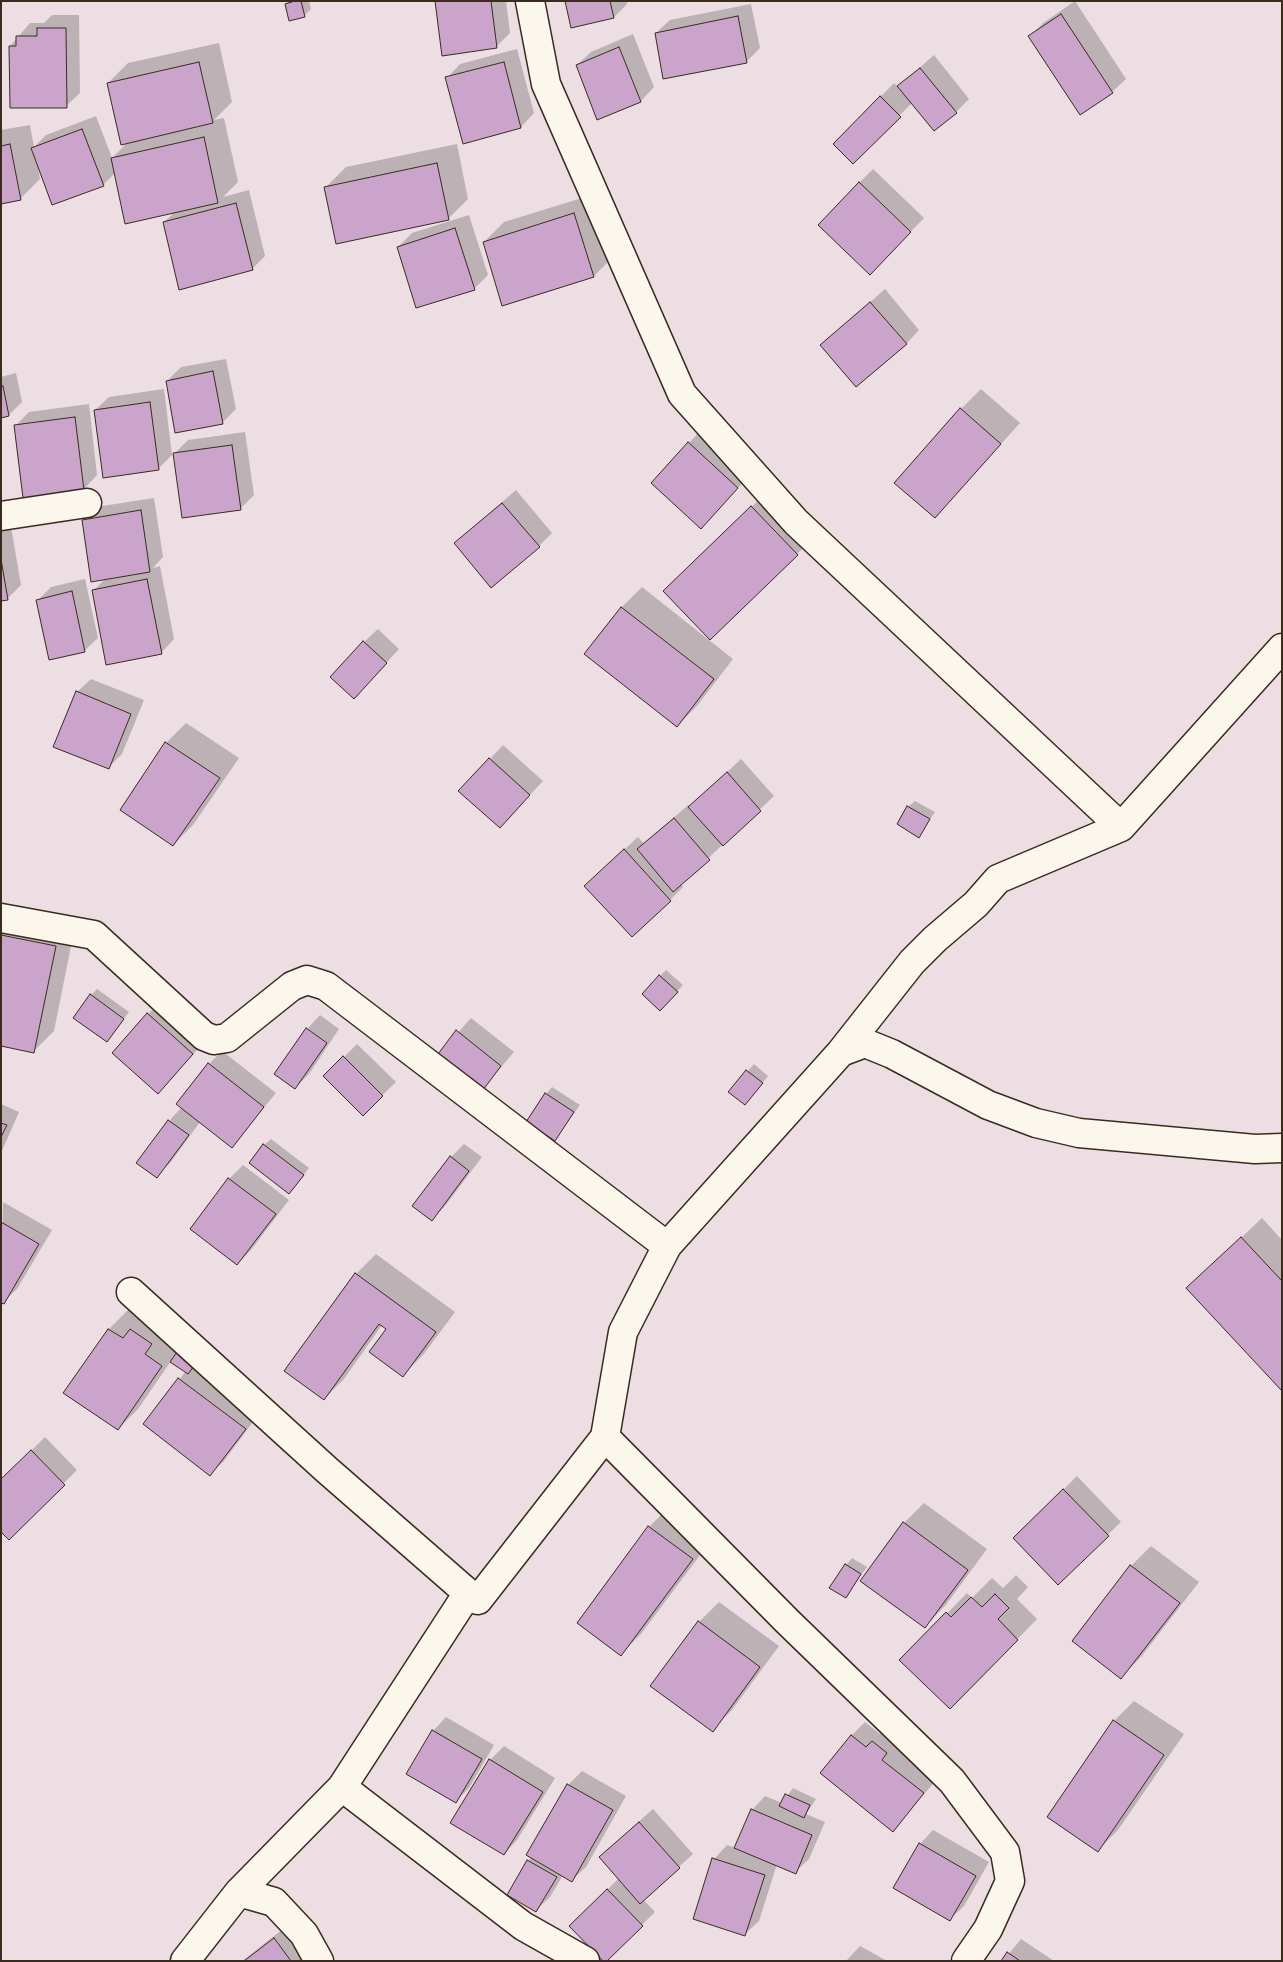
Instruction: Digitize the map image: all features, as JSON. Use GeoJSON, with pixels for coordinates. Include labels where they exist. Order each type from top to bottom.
{"type":"FeatureCollection","features":[{"type":"Feature","properties":{"kind":"street"},"geometry":{"type":"LineString","coordinates":[[530,1],[546,84],[682,394],[796,522],[1121,827]]}},
{"type":"Feature","properties":{"kind":"street"},"geometry":{"type":"LineString","coordinates":[[1,516],[88,503]]}},
{"type":"Feature","properties":{"kind":"street"},"geometry":{"type":"LineString","coordinates":[[131,1292],[320,1464],[478,1600],[605,1437],[623,1332],[667,1246],[841,1052],[912,962],[976,904],[998,879],[1121,827],[1282,648]]}},
{"type":"Feature","properties":{"kind":"street"},"geometry":{"type":"LineString","coordinates":[[1,918],[94,935],[204,1036],[214,1040],[227,1038],[292,986],[307,980],[326,986],[667,1246]]}},
{"type":"Feature","properties":{"kind":"street"},"geometry":{"type":"LineString","coordinates":[[841,1052],[865,1043],[892,1054],[988,1105],[1036,1124],[1079,1134],[1255,1149],[1282,1148]]}},
{"type":"Feature","properties":{"kind":"street"},"geometry":{"type":"LineString","coordinates":[[605,1437],[787,1620],[952,1781],[1006,1852],[1010,1882],[988,1929],[966,1961]]}},
{"type":"Feature","properties":{"kind":"street"},"geometry":{"type":"LineString","coordinates":[[185,1961],[239,1892],[342,1787],[468,1593]]}},
{"type":"Feature","properties":{"kind":"street"},"geometry":{"type":"LineString","coordinates":[[342,1787],[523,1926],[585,1961]]}},
{"type":"Feature","properties":{"kind":"street"},"geometry":{"type":"LineString","coordinates":[[239,1892],[274,1902],[304,1934],[319,1961]]}},
{"type":"Feature","properties":{"kind":"building"},"geometry":{"type":"Polygon","coordinates":[[[301,1],[305,17],[289,21],[285,4],[301,1]]]}},
{"type":"Feature","properties":{"kind":"building"},"geometry":{"type":"Polygon","coordinates":[[[435,1],[491,1],[497,48],[442,56],[435,1]]]}},
{"type":"Feature","properties":{"kind":"building"},"geometry":{"type":"Polygon","coordinates":[[[565,1],[610,1],[614,18],[571,28],[565,1]]]}},
{"type":"Feature","properties":{"kind":"building"},"geometry":{"type":"Polygon","coordinates":[[[1061,14],[1113,93],[1080,115],[1028,36],[1061,14]]]}},
{"type":"Feature","properties":{"kind":"building"},"geometry":{"type":"Polygon","coordinates":[[[738,16],[747,63],[663,79],[655,33],[738,16]]]}},
{"type":"Feature","properties":{"kind":"building"},"geometry":{"type":"Polygon","coordinates":[[[37,28],[66,28],[67,108],[10,108],[9,46],[16,46],[16,36],[37,36],[37,28]]]}},
{"type":"Feature","properties":{"kind":"building"},"geometry":{"type":"Polygon","coordinates":[[[619,47],[641,102],[597,120],[576,65],[619,47]]]}},
{"type":"Feature","properties":{"kind":"building"},"geometry":{"type":"Polygon","coordinates":[[[199,62],[213,123],[121,145],[107,83],[199,62]]]}},
{"type":"Feature","properties":{"kind":"building"},"geometry":{"type":"Polygon","coordinates":[[[504,62],[521,128],[463,144],[445,77],[504,62]]]}},
{"type":"Feature","properties":{"kind":"building"},"geometry":{"type":"Polygon","coordinates":[[[920,68],[957,113],[934,131],[897,86],[920,68]]]}},
{"type":"Feature","properties":{"kind":"building"},"geometry":{"type":"Polygon","coordinates":[[[880,96],[901,117],[853,164],[833,144],[880,96]]]}},
{"type":"Feature","properties":{"kind":"building"},"geometry":{"type":"Polygon","coordinates":[[[82,129],[104,186],[52,205],[31,148],[82,129]]]}},
{"type":"Feature","properties":{"kind":"building"},"geometry":{"type":"Polygon","coordinates":[[[204,137],[218,203],[125,224],[111,158],[204,137]]]}},
{"type":"Feature","properties":{"kind":"building"},"geometry":{"type":"Polygon","coordinates":[[[10,144],[21,200],[1,204],[1,146],[10,144]]]}},
{"type":"Feature","properties":{"kind":"building"},"geometry":{"type":"Polygon","coordinates":[[[437,163],[449,220],[336,244],[324,187],[437,163]]]}},
{"type":"Feature","properties":{"kind":"building"},"geometry":{"type":"Polygon","coordinates":[[[859,182],[911,232],[870,275],[818,225],[859,182]]]}},
{"type":"Feature","properties":{"kind":"building"},"geometry":{"type":"Polygon","coordinates":[[[236,203],[253,270],[179,290],[163,222],[236,203]]]}},
{"type":"Feature","properties":{"kind":"building"},"geometry":{"type":"Polygon","coordinates":[[[574,213],[594,277],[502,306],[483,242],[574,213]]]}},
{"type":"Feature","properties":{"kind":"building"},"geometry":{"type":"Polygon","coordinates":[[[455,228],[475,290],[416,308],[397,247],[455,228]]]}},
{"type":"Feature","properties":{"kind":"building"},"geometry":{"type":"Polygon","coordinates":[[[870,302],[907,344],[856,387],[820,345],[870,302]]]}},
{"type":"Feature","properties":{"kind":"building"},"geometry":{"type":"Polygon","coordinates":[[[213,371],[223,424],[175,433],[166,381],[213,371]]]}},
{"type":"Feature","properties":{"kind":"building"},"geometry":{"type":"Polygon","coordinates":[[[3,386],[9,416],[1,418],[1,387],[3,386]]]}},
{"type":"Feature","properties":{"kind":"building"},"geometry":{"type":"Polygon","coordinates":[[[150,402],[159,470],[103,478],[94,410],[150,402]]]}},
{"type":"Feature","properties":{"kind":"building"},"geometry":{"type":"Polygon","coordinates":[[[960,408],[1001,444],[935,518],[894,483],[960,408]]]}},
{"type":"Feature","properties":{"kind":"building"},"geometry":{"type":"Polygon","coordinates":[[[75,417],[84,490],[23,498],[14,425],[75,417]]]}},
{"type":"Feature","properties":{"kind":"building"},"geometry":{"type":"Polygon","coordinates":[[[688,442],[738,488],[701,529],[651,483],[688,442]]]}},
{"type":"Feature","properties":{"kind":"building"},"geometry":{"type":"Polygon","coordinates":[[[232,445],[241,510],[182,518],[173,453],[232,445]]]}},
{"type":"Feature","properties":{"kind":"building"},"geometry":{"type":"Polygon","coordinates":[[[502,503],[540,547],[491,588],[454,543],[502,503]]]}},
{"type":"Feature","properties":{"kind":"building"},"geometry":{"type":"Polygon","coordinates":[[[751,506],[798,555],[710,640],[663,591],[751,506]]]}},
{"type":"Feature","properties":{"kind":"building"},"geometry":{"type":"Polygon","coordinates":[[[141,510],[150,572],[91,582],[82,520],[141,510]]]}},
{"type":"Feature","properties":{"kind":"building"},"geometry":{"type":"Polygon","coordinates":[[[1,559],[8,600],[1,601],[1,559]]]}},
{"type":"Feature","properties":{"kind":"building"},"geometry":{"type":"Polygon","coordinates":[[[147,579],[162,654],[106,665],[92,590],[147,579]]]}},
{"type":"Feature","properties":{"kind":"building"},"geometry":{"type":"Polygon","coordinates":[[[72,591],[85,652],[49,660],[36,600],[72,591]]]}},
{"type":"Feature","properties":{"kind":"building"},"geometry":{"type":"Polygon","coordinates":[[[621,607],[714,679],[677,727],[584,654],[621,607]]]}},
{"type":"Feature","properties":{"kind":"building"},"geometry":{"type":"Polygon","coordinates":[[[363,641],[387,663],[354,699],[330,677],[363,641]]]}},
{"type":"Feature","properties":{"kind":"building"},"geometry":{"type":"Polygon","coordinates":[[[76,691],[131,714],[109,769],[53,747],[76,691]]]}},
{"type":"Feature","properties":{"kind":"building"},"geometry":{"type":"Polygon","coordinates":[[[165,742],[220,778],[173,846],[120,810],[165,742]]]}},
{"type":"Feature","properties":{"kind":"building"},"geometry":{"type":"Polygon","coordinates":[[[489,758],[530,795],[500,828],[458,791],[489,758]]]}},
{"type":"Feature","properties":{"kind":"building"},"geometry":{"type":"Polygon","coordinates":[[[727,772],[761,811],[723,846],[688,807],[727,772]]]}},
{"type":"Feature","properties":{"kind":"building"},"geometry":{"type":"Polygon","coordinates":[[[907,806],[930,819],[919,838],[897,824],[907,806]]]}},
{"type":"Feature","properties":{"kind":"building"},"geometry":{"type":"Polygon","coordinates":[[[674,818],[710,860],[673,892],[637,849],[674,818]]]}},
{"type":"Feature","properties":{"kind":"building"},"geometry":{"type":"Polygon","coordinates":[[[624,849],[671,901],[632,937],[584,886],[624,849]]]}},
{"type":"Feature","properties":{"kind":"building"},"geometry":{"type":"Polygon","coordinates":[[[1,935],[56,946],[34,1053],[1,1046],[1,935]]]}},
{"type":"Feature","properties":{"kind":"building"},"geometry":{"type":"Polygon","coordinates":[[[659,975],[678,992],[660,1011],[642,994],[659,975]]]}},
{"type":"Feature","properties":{"kind":"building"},"geometry":{"type":"Polygon","coordinates":[[[90,994],[124,1019],[107,1042],[73,1018],[90,994]]]}},
{"type":"Feature","properties":{"kind":"building"},"geometry":{"type":"Polygon","coordinates":[[[147,1013],[193,1054],[158,1094],[112,1053],[147,1013]]]}},
{"type":"Feature","properties":{"kind":"building"},"geometry":{"type":"Polygon","coordinates":[[[306,1028],[327,1043],[295,1089],[274,1074],[306,1028]]]}},
{"type":"Feature","properties":{"kind":"building"},"geometry":{"type":"Polygon","coordinates":[[[456,1030],[501,1066],[483,1090],[438,1054],[456,1030]]]}},
{"type":"Feature","properties":{"kind":"building"},"geometry":{"type":"Polygon","coordinates":[[[343,1056],[383,1096],[363,1116],[323,1076],[343,1056]]]}},
{"type":"Feature","properties":{"kind":"building"},"geometry":{"type":"Polygon","coordinates":[[[208,1063],[264,1107],[232,1148],[176,1104],[208,1063]]]}},
{"type":"Feature","properties":{"kind":"building"},"geometry":{"type":"Polygon","coordinates":[[[746,1070],[763,1083],[745,1105],[728,1092],[746,1070]]]}},
{"type":"Feature","properties":{"kind":"building"},"geometry":{"type":"Polygon","coordinates":[[[545,1093],[574,1112],[555,1141],[526,1122],[545,1093]]]}},
{"type":"Feature","properties":{"kind":"building"},"geometry":{"type":"Polygon","coordinates":[[[168,1120],[189,1135],[157,1178],[136,1163],[168,1120]]]}},
{"type":"Feature","properties":{"kind":"building"},"geometry":{"type":"Polygon","coordinates":[[[1,1123],[7,1125],[1,1137],[1,1123]]]}},
{"type":"Feature","properties":{"kind":"building"},"geometry":{"type":"Polygon","coordinates":[[[263,1144],[304,1175],[289,1194],[249,1163],[263,1144]]]}},
{"type":"Feature","properties":{"kind":"building"},"geometry":{"type":"Polygon","coordinates":[[[450,1156],[469,1171],[432,1221],[412,1206],[450,1156]]]}},
{"type":"Feature","properties":{"kind":"building"},"geometry":{"type":"Polygon","coordinates":[[[228,1178],[276,1214],[237,1265],[190,1229],[228,1178]]]}},
{"type":"Feature","properties":{"kind":"building"},"geometry":{"type":"Polygon","coordinates":[[[1,1222],[39,1244],[4,1304],[1,1303],[1,1222]]]}},
{"type":"Feature","properties":{"kind":"building"},"geometry":{"type":"Polygon","coordinates":[[[1241,1237],[1282,1281],[1282,1391],[1186,1288],[1241,1237]]]}},
{"type":"Feature","properties":{"kind":"building"},"geometry":{"type":"Polygon","coordinates":[[[355,1273],[436,1332],[403,1377],[369,1352],[386,1329],[379,1324],[324,1400],[284,1371],[355,1273]]]}},
{"type":"Feature","properties":{"kind":"building"},"geometry":{"type":"Polygon","coordinates":[[[108,1329],[123,1338],[130,1329],[152,1344],[145,1354],[162,1366],[118,1430],[63,1393],[108,1329]]]}},
{"type":"Feature","properties":{"kind":"building"},"geometry":{"type":"Polygon","coordinates":[[[179,1349],[197,1362],[188,1374],[170,1362],[179,1349]]]}},
{"type":"Feature","properties":{"kind":"building"},"geometry":{"type":"Polygon","coordinates":[[[178,1378],[246,1429],[210,1476],[143,1424],[178,1378]]]}},
{"type":"Feature","properties":{"kind":"building"},"geometry":{"type":"Polygon","coordinates":[[[31,1450],[65,1485],[9,1540],[1,1532],[1,1479],[31,1450]]]}},
{"type":"Feature","properties":{"kind":"building"},"geometry":{"type":"Polygon","coordinates":[[[1063,1489],[1109,1536],[1058,1585],[1013,1538],[1063,1489]]]}},
{"type":"Feature","properties":{"kind":"building"},"geometry":{"type":"Polygon","coordinates":[[[903,1522],[968,1570],[925,1628],[860,1581],[903,1522]]]}},
{"type":"Feature","properties":{"kind":"building"},"geometry":{"type":"Polygon","coordinates":[[[648,1526],[693,1559],[621,1656],[577,1623],[648,1526]]]}},
{"type":"Feature","properties":{"kind":"building"},"geometry":{"type":"Polygon","coordinates":[[[845,1564],[861,1574],[846,1598],[829,1588],[845,1564]]]}},
{"type":"Feature","properties":{"kind":"building"},"geometry":{"type":"Polygon","coordinates":[[[1130,1565],[1180,1603],[1121,1679],[1072,1641],[1130,1565]]]}},
{"type":"Feature","properties":{"kind":"building"},"geometry":{"type":"Polygon","coordinates":[[[995,1594],[1009,1608],[998,1619],[1018,1640],[950,1709],[899,1660],[946,1612],[951,1617],[971,1597],[982,1607],[995,1594]]]}},
{"type":"Feature","properties":{"kind":"building"},"geometry":{"type":"Polygon","coordinates":[[[698,1621],[760,1667],[713,1732],[650,1686],[698,1621]]]}},
{"type":"Feature","properties":{"kind":"building"},"geometry":{"type":"Polygon","coordinates":[[[1113,1720],[1164,1755],[1098,1852],[1047,1817],[1113,1720]]]}},
{"type":"Feature","properties":{"kind":"building"},"geometry":{"type":"Polygon","coordinates":[[[432,1730],[482,1759],[456,1803],[406,1774],[432,1730]]]}},
{"type":"Feature","properties":{"kind":"building"},"geometry":{"type":"Polygon","coordinates":[[[851,1735],[866,1747],[872,1741],[887,1753],[882,1760],[924,1793],[893,1832],[820,1773],[851,1735]]]}},
{"type":"Feature","properties":{"kind":"building"},"geometry":{"type":"Polygon","coordinates":[[[489,1759],[543,1792],[504,1855],[450,1823],[489,1759]]]}},
{"type":"Feature","properties":{"kind":"building"},"geometry":{"type":"Polygon","coordinates":[[[567,1784],[613,1810],[572,1882],[526,1855],[567,1784]]]}},
{"type":"Feature","properties":{"kind":"building"},"geometry":{"type":"Polygon","coordinates":[[[785,1794],[810,1805],[804,1818],[779,1806],[785,1794]]]}},
{"type":"Feature","properties":{"kind":"building"},"geometry":{"type":"Polygon","coordinates":[[[751,1809],[812,1835],[796,1874],[734,1848],[751,1809]]]}},
{"type":"Feature","properties":{"kind":"building"},"geometry":{"type":"Polygon","coordinates":[[[639,1822],[680,1868],[640,1904],[599,1857],[639,1822]]]}},
{"type":"Feature","properties":{"kind":"building"},"geometry":{"type":"Polygon","coordinates":[[[919,1843],[976,1876],[950,1921],[893,1888],[919,1843]]]}},
{"type":"Feature","properties":{"kind":"building"},"geometry":{"type":"Polygon","coordinates":[[[712,1858],[765,1875],[745,1936],[693,1919],[712,1858]]]}},
{"type":"Feature","properties":{"kind":"building"},"geometry":{"type":"Polygon","coordinates":[[[527,1860],[557,1877],[536,1912],[507,1895],[527,1860]]]}},
{"type":"Feature","properties":{"kind":"building"},"geometry":{"type":"Polygon","coordinates":[[[607,1889],[643,1926],[607,1961],[603,1961],[569,1926],[607,1889]]]}},
{"type":"Feature","properties":{"kind":"building"},"geometry":{"type":"Polygon","coordinates":[[[274,1938],[291,1961],[244,1961],[274,1938]]]}},
{"type":"Feature","properties":{"kind":"building"},"geometry":{"type":"Polygon","coordinates":[[[1007,1952],[1020,1961],[1001,1961],[1007,1952]]]}}]}
